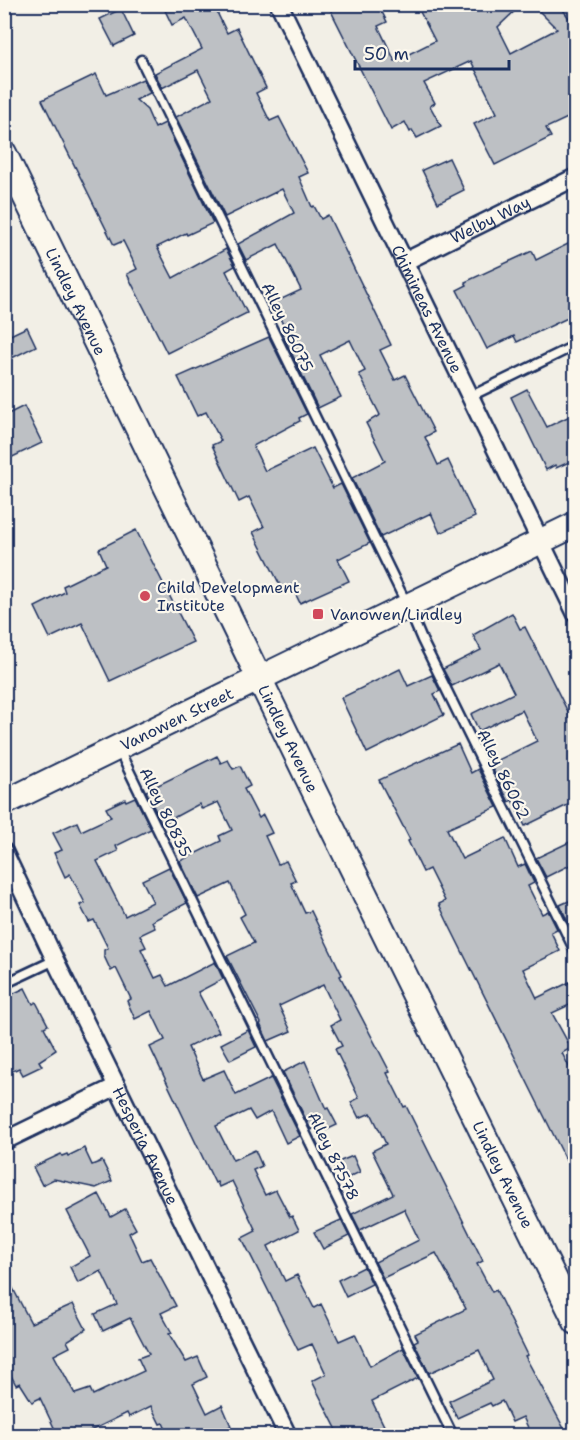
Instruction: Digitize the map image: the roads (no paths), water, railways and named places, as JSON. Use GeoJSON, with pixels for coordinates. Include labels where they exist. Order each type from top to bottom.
{"type":"FeatureCollection","features":[{"type":"Feature","properties":{"kind":"main road","name":"Lindley Avenue"},"geometry":{"type":"LineString","coordinates":[[4,153],[576,1322]]}},
{"type":"Feature","properties":{"kind":"main road","name":"Vanowen Street"},"geometry":{"type":"LineString","coordinates":[[4,803],[576,524]]}},
{"type":"Feature","properties":{"kind":"street","name":"Chimineas Avenue"},"geometry":{"type":"LineString","coordinates":[[279,4],[576,614]]}},
{"type":"Feature","properties":{"kind":"street","name":"Welby Way"},"geometry":{"type":"LineString","coordinates":[[404,262],[576,177]]}},
{"type":"Feature","properties":{"kind":"street","name":"Hesperia Avenue"},"geometry":{"type":"LineString","coordinates":[[4,852],[288,1436]]}},
{"type":"Feature","properties":{"kind":"street"},"geometry":{"type":"LineString","coordinates":[[4,1141],[117,1086]]}},
{"type":"Feature","properties":{"kind":"lane","name":"Alley 86075"},"geometry":{"type":"LineString","coordinates":[[141,60],[408,606]]}},
{"type":"Feature","properties":{"kind":"lane"},"geometry":{"type":"LineString","coordinates":[[469,397],[576,345]]}},
{"type":"Feature","properties":{"kind":"lane","name":"Alley 86062"},"geometry":{"type":"LineString","coordinates":[[408,606],[576,953]]}},
{"type":"Feature","properties":{"kind":"lane","name":"Alley 80835"},"geometry":{"type":"LineString","coordinates":[[118,748],[187,890]]}},
{"type":"Feature","properties":{"kind":"lane","name":"Alley 87578"},"geometry":{"type":"LineString","coordinates":[[187,890],[453,1436]]}},
{"type":"Feature","properties":{"kind":"lane"},"geometry":{"type":"LineString","coordinates":[[4,984],[55,960]]}},
{"type":"Feature","properties":{"kind":"place","name":"Child Development Institute"},"geometry":{"type":"Point","coordinates":[145,596]}},
{"type":"Feature","properties":{"kind":"place","name":"Vanowen/Lindley"},"geometry":{"type":"Point","coordinates":[318,614]}}]}
